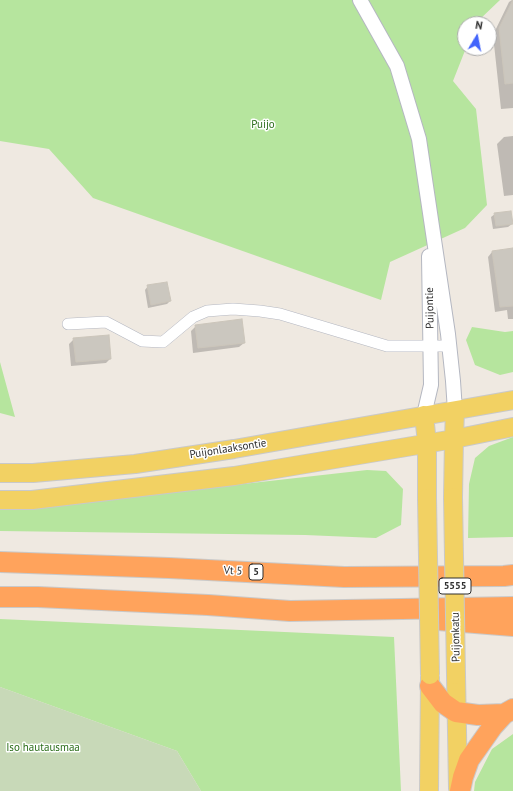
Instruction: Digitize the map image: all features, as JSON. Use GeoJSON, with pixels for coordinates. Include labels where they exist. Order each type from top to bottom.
{"type":"FeatureCollection","features":[{"type":"Feature","properties":{"kind":"highway","name":"Vt 5"},"geometry":{"type":"LineString","coordinates":[[0,562],[169,568],[344,577],[513,575]]}},
{"type":"Feature","properties":{"kind":"highway"},"geometry":{"type":"LineString","coordinates":[[0,597],[38,597],[208,605],[513,626]]}},
{"type":"Feature","properties":{"kind":"highway"},"geometry":{"type":"LineString","coordinates":[[290,610],[513,607]]}},
{"type":"Feature","properties":{"kind":"highway"},"geometry":{"type":"LineString","coordinates":[[430,680],[443,703],[456,712],[478,716],[509,711]]}},
{"type":"Feature","properties":{"kind":"highway"},"geometry":{"type":"LineString","coordinates":[[459,791],[469,760],[489,730],[509,711]]}},
{"type":"Feature","properties":{"kind":"main road","name":"Puijonlaaksontie"},"geometry":{"type":"LineString","coordinates":[[0,473],[33,473],[135,464],[234,449],[513,400]]}},
{"type":"Feature","properties":{"kind":"main road","name":"Puijonkatu"},"geometry":{"type":"LineString","coordinates":[[455,411],[453,497],[456,712],[459,791]]}},
{"type":"Feature","properties":{"kind":"main road","name":"5555"},"geometry":{"type":"LineString","coordinates":[[424,416],[426,443],[430,680],[429,791]]}},
{"type":"Feature","properties":{"kind":"main road"},"geometry":{"type":"LineString","coordinates":[[0,500],[32,500],[234,476],[454,439],[513,427]]}},
{"type":"Feature","properties":{"kind":"street","name":"Puijontie"},"geometry":{"type":"LineString","coordinates":[[360,0],[397,66],[419,139],[449,346],[455,411]]}},
{"type":"Feature","properties":{"kind":"street","name":"Puijontie"},"geometry":{"type":"LineString","coordinates":[[424,416],[431,385],[428,199]]}},
{"type":"Feature","properties":{"kind":"street"},"geometry":{"type":"LineString","coordinates":[[68,324],[106,322],[142,342],[163,342],[193,317],[207,311],[233,309],[280,314],[387,346],[449,346]]}},
{"type":"Feature","properties":{"kind":"green space","name":"Puijo"},"geometry":{"type":"Polygon","coordinates":[[[0,0],[500,0],[483,16],[457,16],[457,56],[463,56],[453,81],[476,109],[487,205],[465,228],[390,262],[381,300],[93,198],[49,149],[0,141],[0,0]]]}},
{"type":"Feature","properties":{"kind":"green space"},"geometry":{"type":"Polygon","coordinates":[[[472,327],[505,332],[513,331],[513,372],[500,375],[475,365],[466,340],[472,327]]]}},
{"type":"Feature","properties":{"kind":"green space"},"geometry":{"type":"Polygon","coordinates":[[[0,362],[15,417],[0,413],[0,362]]]}},
{"type":"Feature","properties":{"kind":"green space"},"geometry":{"type":"Polygon","coordinates":[[[513,437],[513,537],[468,538],[469,484],[475,458],[489,446],[513,437]]]}},
{"type":"Feature","properties":{"kind":"green space"},"geometry":{"type":"Polygon","coordinates":[[[367,470],[386,471],[403,489],[401,525],[376,538],[305,535],[0,531],[0,508],[30,508],[367,470]]]}},
{"type":"Feature","properties":{"kind":"green space"},"geometry":{"type":"Polygon","coordinates":[[[0,619],[394,637],[401,791],[201,791],[177,751],[0,687],[0,619]]]}},
{"type":"Feature","properties":{"kind":"green space","name":"Iso hautausmaa"},"geometry":{"type":"Polygon","coordinates":[[[0,687],[177,751],[201,791],[0,791],[0,687]]]}},
{"type":"Feature","properties":{"kind":"green space"},"geometry":{"type":"Polygon","coordinates":[[[513,734],[513,791],[474,791],[475,782],[492,749],[513,734]]]}},
{"type":"Feature","properties":{"kind":"building"},"geometry":{"type":"Polygon","coordinates":[[[513,0],[513,83],[505,84],[499,28],[513,0]]]}},
{"type":"Feature","properties":{"kind":"building"},"geometry":{"type":"Polygon","coordinates":[[[511,211],[513,224],[496,226],[494,213],[511,211]]]}},
{"type":"Feature","properties":{"kind":"building"},"geometry":{"type":"Polygon","coordinates":[[[513,248],[513,306],[500,307],[492,251],[513,248]]]}},
{"type":"Feature","properties":{"kind":"building"},"geometry":{"type":"Polygon","coordinates":[[[167,282],[171,301],[151,305],[147,285],[167,282]]]}},
{"type":"Feature","properties":{"kind":"building"},"geometry":{"type":"Polygon","coordinates":[[[242,319],[245,343],[198,348],[195,325],[242,319]]]}},
{"type":"Feature","properties":{"kind":"building"},"geometry":{"type":"Polygon","coordinates":[[[109,335],[111,359],[76,362],[73,338],[109,335]]]}}]}
